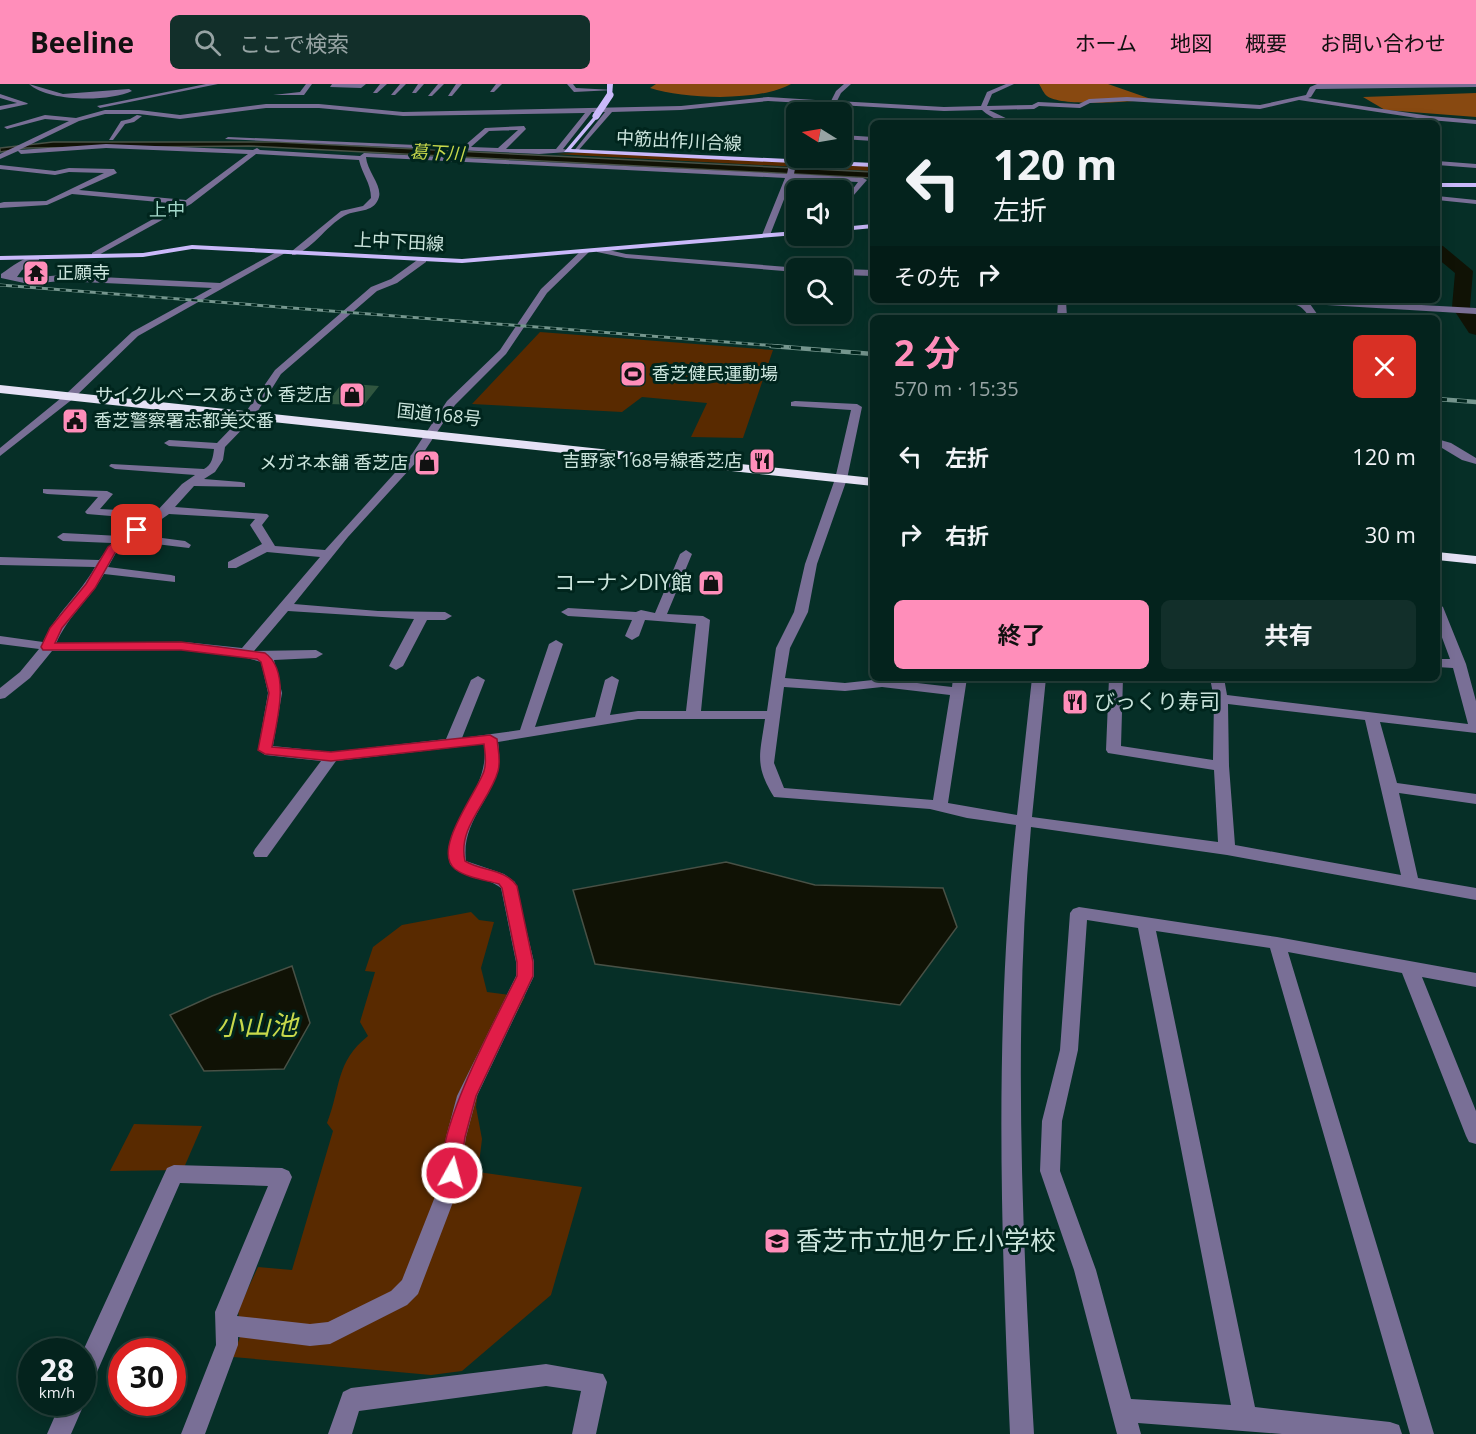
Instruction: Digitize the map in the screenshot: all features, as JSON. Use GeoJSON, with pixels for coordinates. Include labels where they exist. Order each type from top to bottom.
{"type":"FeatureCollection","features":[{"type":"Feature","properties":{"kind":"highway","name":"国道168号"},"geometry":{"type":"LineString","coordinates":[[0,389],[870,482]]}},
{"type":"Feature","properties":{"kind":"highway"},"geometry":{"type":"LineString","coordinates":[[1440,548],[1476,552]]}},
{"type":"Feature","properties":{"kind":"highway"},"geometry":{"type":"LineString","coordinates":[[1440,555],[1476,560]]}},
{"type":"Feature","properties":{"kind":"main road","name":"中筋出作川合線"},"geometry":{"type":"LineString","coordinates":[[562,151],[596,116],[611,89]]}},
{"type":"Feature","properties":{"kind":"main road","name":"中筋出作川合線"},"geometry":{"type":"LineString","coordinates":[[562,151],[786,163]]}},
{"type":"Feature","properties":{"kind":"main road","name":"中筋出作川合線"},"geometry":{"type":"LineString","coordinates":[[852,164],[870,165]]}},
{"type":"Feature","properties":{"kind":"main road"},"geometry":{"type":"LineString","coordinates":[[1440,185],[1476,185]]}},
{"type":"Feature","properties":{"kind":"main road"},"geometry":{"type":"LineString","coordinates":[[852,228],[870,226]]}},
{"type":"Feature","properties":{"kind":"main road","name":"上中下田線"},"geometry":{"type":"LineString","coordinates":[[0,258],[143,255],[185,247],[423,260],[479,260],[786,233]]}},
{"type":"Feature","properties":{"kind":"street"},"geometry":{"type":"LineString","coordinates":[[32,84],[50,94],[110,93],[134,89],[90,87]]}},
{"type":"Feature","properties":{"kind":"street"},"geometry":{"type":"LineString","coordinates":[[105,112],[92,108],[215,84]]}},
{"type":"Feature","properties":{"kind":"street"},"geometry":{"type":"LineString","coordinates":[[266,106],[284,84]]}},
{"type":"Feature","properties":{"kind":"street"},"geometry":{"type":"LineString","coordinates":[[276,95],[302,94],[309,84]]}},
{"type":"Feature","properties":{"kind":"street"},"geometry":{"type":"LineString","coordinates":[[332,86],[361,86],[363,84]]}},
{"type":"Feature","properties":{"kind":"street"},"geometry":{"type":"LineString","coordinates":[[375,92],[384,84]]}},
{"type":"Feature","properties":{"kind":"street"},"geometry":{"type":"LineString","coordinates":[[393,94],[403,84]]}},
{"type":"Feature","properties":{"kind":"street"},"geometry":{"type":"LineString","coordinates":[[414,92],[422,84]]}},
{"type":"Feature","properties":{"kind":"street"},"geometry":{"type":"LineString","coordinates":[[430,95],[441,84]]}},
{"type":"Feature","properties":{"kind":"street"},"geometry":{"type":"LineString","coordinates":[[450,95],[459,84]]}},
{"type":"Feature","properties":{"kind":"street"},"geometry":{"type":"LineString","coordinates":[[492,92],[500,84]]}},
{"type":"Feature","properties":{"kind":"street"},"geometry":{"type":"LineString","coordinates":[[570,84],[574,90],[611,89]]}},
{"type":"Feature","properties":{"kind":"street"},"geometry":{"type":"LineString","coordinates":[[2,155],[77,120],[105,112],[144,112],[180,117],[266,106],[340,107],[350,110],[403,114],[681,108],[768,99],[834,102],[838,92],[848,84]]}},
{"type":"Feature","properties":{"kind":"street"},"geometry":{"type":"LineString","coordinates":[[983,108],[989,93],[1011,84]]}},
{"type":"Feature","properties":{"kind":"street"},"geometry":{"type":"LineString","coordinates":[[852,103],[944,109],[1034,107],[1038,104],[1080,106],[1089,101],[1127,99],[1260,107],[1301,99],[1309,96],[1312,88],[1319,86],[1476,85]]}},
{"type":"Feature","properties":{"kind":"street"},"geometry":{"type":"LineString","coordinates":[[0,96],[25,104],[0,108]]}},
{"type":"Feature","properties":{"kind":"street"},"geometry":{"type":"LineString","coordinates":[[1301,99],[1430,118],[1476,122]]}},
{"type":"Feature","properties":{"kind":"street"},"geometry":{"type":"LineString","coordinates":[[111,139],[123,123],[132,121],[153,105]]}},
{"type":"Feature","properties":{"kind":"street"},"geometry":{"type":"LineString","coordinates":[[575,151],[612,108]]}},
{"type":"Feature","properties":{"kind":"street"},"geometry":{"type":"LineString","coordinates":[[983,108],[993,116],[1004,120]]}},
{"type":"Feature","properties":{"kind":"street"},"geometry":{"type":"LineString","coordinates":[[221,139],[562,151],[591,109]]}},
{"type":"Feature","properties":{"kind":"street"},"geometry":{"type":"LineString","coordinates":[[2,127],[45,117],[77,120]]}},
{"type":"Feature","properties":{"kind":"street"},"geometry":{"type":"LineString","coordinates":[[2,127],[52,131]]}},
{"type":"Feature","properties":{"kind":"street"},"geometry":{"type":"LineString","coordinates":[[465,149],[487,129],[524,128],[500,150]]}},
{"type":"Feature","properties":{"kind":"street"},"geometry":{"type":"LineString","coordinates":[[852,138],[870,139]]}},
{"type":"Feature","properties":{"kind":"street"},"geometry":{"type":"LineString","coordinates":[[0,146],[31,142],[111,139],[188,139]]}},
{"type":"Feature","properties":{"kind":"street"},"geometry":{"type":"LineString","coordinates":[[341,155],[357,144]]}},
{"type":"Feature","properties":{"kind":"street"},"geometry":{"type":"LineString","coordinates":[[2,155],[67,148],[257,150],[362,158],[364,155],[863,180],[853,194]]}},
{"type":"Feature","properties":{"kind":"street"},"geometry":{"type":"LineString","coordinates":[[95,255],[188,202],[257,150]]}},
{"type":"Feature","properties":{"kind":"street"},"geometry":{"type":"LineString","coordinates":[[295,253],[344,213],[366,208],[375,198],[375,187],[365,171],[362,158]]}},
{"type":"Feature","properties":{"kind":"street"},"geometry":{"type":"LineString","coordinates":[[1440,163],[1476,166]]}},
{"type":"Feature","properties":{"kind":"street"},"geometry":{"type":"LineString","coordinates":[[0,167],[55,173],[69,170],[114,171],[69,191],[47,204],[4,204],[0,206]]}},
{"type":"Feature","properties":{"kind":"street"},"geometry":{"type":"LineString","coordinates":[[766,235],[792,168]]}},
{"type":"Feature","properties":{"kind":"street"},"geometry":{"type":"LineString","coordinates":[[69,191],[188,202]]}},
{"type":"Feature","properties":{"kind":"street"},"geometry":{"type":"LineString","coordinates":[[1440,198],[1476,202]]}},
{"type":"Feature","properties":{"kind":"street"},"geometry":{"type":"LineString","coordinates":[[600,250],[626,256],[786,268]]}},
{"type":"Feature","properties":{"kind":"street"},"geometry":{"type":"LineString","coordinates":[[246,652],[357,519],[406,468],[432,434],[451,402],[503,352],[544,291],[586,251]]}},
{"type":"Feature","properties":{"kind":"street"},"geometry":{"type":"LineString","coordinates":[[0,453],[70,396],[135,334],[283,252]]}},
{"type":"Feature","properties":{"kind":"street"},"geometry":{"type":"LineString","coordinates":[[33,258],[3,274],[13,279],[29,281],[61,278],[225,286]]}},
{"type":"Feature","properties":{"kind":"street"},"geometry":{"type":"LineString","coordinates":[[0,695],[25,675],[48,647],[56,628],[91,586],[124,538],[163,513],[191,482],[207,472],[218,460],[220,446],[249,415],[278,372],[374,289],[394,281],[423,260]]}},
{"type":"Feature","properties":{"kind":"street"},"geometry":{"type":"LineString","coordinates":[[852,272],[870,273]]}},
{"type":"Feature","properties":{"kind":"street"},"geometry":{"type":"LineString","coordinates":[[1302,303],[1313,315]]}},
{"type":"Feature","properties":{"kind":"street"},"geometry":{"type":"LineString","coordinates":[[1336,303],[1475,311]]}},
{"type":"Feature","properties":{"kind":"street"},"geometry":{"type":"LineString","coordinates":[[795,404],[857,407],[841,479],[811,564],[801,612],[783,648],[780,682],[766,763],[771,780],[779,793],[940,805],[967,813],[1227,849],[1476,894]]}},
{"type":"Feature","properties":{"kind":"street"},"geometry":{"type":"LineString","coordinates":[[1440,442],[1447,443],[1467,460],[1476,461]]}},
{"type":"Feature","properties":{"kind":"street"},"geometry":{"type":"LineString","coordinates":[[169,443],[220,446]]}},
{"type":"Feature","properties":{"kind":"street"},"geometry":{"type":"LineString","coordinates":[[115,466],[207,472]]}},
{"type":"Feature","properties":{"kind":"street"},"geometry":{"type":"LineString","coordinates":[[191,482],[241,486]]}},
{"type":"Feature","properties":{"kind":"street"},"geometry":{"type":"LineString","coordinates":[[47,491],[107,494],[91,512],[263,516],[256,525],[267,546],[271,549],[329,554]]}},
{"type":"Feature","properties":{"kind":"street"},"geometry":{"type":"LineString","coordinates":[[63,537],[124,538],[185,545]]}},
{"type":"Feature","properties":{"kind":"street"},"geometry":{"type":"LineString","coordinates":[[232,565],[267,546]]}},
{"type":"Feature","properties":{"kind":"street"},"geometry":{"type":"LineString","coordinates":[[660,616],[686,554]]}},
{"type":"Feature","properties":{"kind":"street"},"geometry":{"type":"LineString","coordinates":[[0,561],[102,567],[171,579]]}},
{"type":"Feature","properties":{"kind":"street"},"geometry":{"type":"LineString","coordinates":[[285,607],[378,615],[445,616]]}},
{"type":"Feature","properties":{"kind":"street"},"geometry":{"type":"LineString","coordinates":[[568,612],[641,614],[703,620],[693,714]]}},
{"type":"Feature","properties":{"kind":"street"},"geometry":{"type":"LineString","coordinates":[[632,636],[641,614]]}},
{"type":"Feature","properties":{"kind":"street"},"geometry":{"type":"LineString","coordinates":[[1221,699],[1476,728],[1459,664],[1440,615]]}},
{"type":"Feature","properties":{"kind":"street"},"geometry":{"type":"LineString","coordinates":[[396,666],[423,616]]}},
{"type":"Feature","properties":{"kind":"street"},"geometry":{"type":"LineString","coordinates":[[0,639],[23,640],[48,647],[160,645],[246,652],[261,656],[316,654]]}},
{"type":"Feature","properties":{"kind":"street"},"geometry":{"type":"LineString","coordinates":[[525,733],[556,644]]}},
{"type":"Feature","properties":{"kind":"street"},"geometry":{"type":"LineString","coordinates":[[261,656],[267,660],[275,693],[265,750],[331,757],[490,739],[638,715],[773,715]]}},
{"type":"Feature","properties":{"kind":"street"},"geometry":{"type":"LineString","coordinates":[[1440,663],[1459,664]]}},
{"type":"Feature","properties":{"kind":"street"},"geometry":{"type":"LineString","coordinates":[[452,744],[478,680]]}},
{"type":"Feature","properties":{"kind":"street"},"geometry":{"type":"LineString","coordinates":[[602,720],[612,680]]}},
{"type":"Feature","properties":{"kind":"street"},"geometry":{"type":"LineString","coordinates":[[1022,1434],[1011,1204],[1012,974],[1039,681]]}},
{"type":"Feature","properties":{"kind":"street"},"geometry":{"type":"LineString","coordinates":[[1116,681],[1113,750],[1221,766]]}},
{"type":"Feature","properties":{"kind":"street"},"geometry":{"type":"LineString","coordinates":[[1218,681],[1221,699],[1221,766],[1227,849]]}},
{"type":"Feature","properties":{"kind":"street"},"geometry":{"type":"LineString","coordinates":[[780,682],[845,687],[882,682],[959,685],[940,805]]}},
{"type":"Feature","properties":{"kind":"street"},"geometry":{"type":"LineString","coordinates":[[1371,716],[1390,787],[1411,882]]}},
{"type":"Feature","properties":{"kind":"street"},"geometry":{"type":"LineString","coordinates":[[227,1325],[310,1335],[330,1333],[399,1298],[410,1287],[416,1274],[448,1189],[456,1137],[467,1096],[525,976],[525,962],[509,886],[504,881],[468,870],[458,864],[456,855],[464,821],[491,773],[493,760],[490,739]]}},
{"type":"Feature","properties":{"kind":"street"},"geometry":{"type":"LineString","coordinates":[[261,853],[331,757]]}},
{"type":"Feature","properties":{"kind":"street"},"geometry":{"type":"LineString","coordinates":[[1390,787],[1476,799]]}},
{"type":"Feature","properties":{"kind":"street"},"geometry":{"type":"LineString","coordinates":[[1129,1434],[1084,1270],[1050,1171],[1052,1121],[1069,1050],[1079,913],[1277,943],[1476,980]]}},
{"type":"Feature","properties":{"kind":"street"},"geometry":{"type":"LineString","coordinates":[[1146,923],[1245,1418]]}},
{"type":"Feature","properties":{"kind":"street"},"geometry":{"type":"LineString","coordinates":[[1277,943],[1422,1434]]}},
{"type":"Feature","properties":{"kind":"street"},"geometry":{"type":"LineString","coordinates":[[1409,967],[1476,1136]]}},
{"type":"Feature","properties":{"kind":"street"},"geometry":{"type":"LineString","coordinates":[[96,1349],[174,1174],[282,1177],[226,1312],[227,1344],[193,1434]]}},
{"type":"Feature","properties":{"kind":"street"},"geometry":{"type":"LineString","coordinates":[[340,1434],[351,1401],[546,1375],[595,1382],[584,1434]]}},
{"type":"Feature","properties":{"kind":"street"},"geometry":{"type":"LineString","coordinates":[[1124,1410],[1245,1418],[1390,1434]]}},
{"type":"Feature","properties":{"kind":"street"},"geometry":{"type":"LineString","coordinates":[[59,1434],[67,1416]]}},
{"type":"Feature","properties":{"kind":"shaded area"},"geometry":{"type":"Polygon","coordinates":[[[656,84],[791,84],[760,94],[722,97],[682,95],[650,88],[656,84]]]}},
{"type":"Feature","properties":{"kind":"shaded area"},"geometry":{"type":"Polygon","coordinates":[[[1039,84],[1108,84],[1151,99],[1066,102],[1047,96],[1039,84]]]}},
{"type":"Feature","properties":{"kind":"shaded area"},"geometry":{"type":"Polygon","coordinates":[[[1476,93],[1476,117],[1385,110],[1363,97],[1476,93]]]}},
{"type":"Feature","properties":{"kind":"shaded area"},"geometry":{"type":"Polygon","coordinates":[[[588,152],[786,162],[786,166],[556,154],[588,152]]]}},
{"type":"Feature","properties":{"kind":"shaded area"},"geometry":{"type":"Polygon","coordinates":[[[870,166],[870,171],[817,168],[870,166]]]}},
{"type":"Feature","properties":{"kind":"shaded area","name":"香芝健民運動場"},"geometry":{"type":"Polygon","coordinates":[[[540,332],[773,350],[743,438],[691,437],[707,403],[642,397],[622,412],[472,404],[540,332]]]}},
{"type":"Feature","properties":{"kind":"shaded area"},"geometry":{"type":"Polygon","coordinates":[[[471,912],[479,920],[494,922],[481,968],[487,992],[525,997],[479,1083],[476,1107],[482,1139],[478,1172],[582,1187],[551,1295],[462,1371],[431,1375],[233,1357],[241,1334],[238,1310],[258,1267],[292,1270],[333,1131],[327,1123],[340,1076],[357,1046],[368,1036],[360,1022],[375,972],[365,971],[373,947],[402,925],[471,912]]]}},
{"type":"Feature","properties":{"kind":"shaded area"},"geometry":{"type":"Polygon","coordinates":[[[134,1124],[202,1126],[183,1170],[110,1171],[134,1124]]]}},
{"type":"Feature","properties":{"kind":"water","name":"葛下川"},"geometry":{"type":"Polygon","coordinates":[[[53,142],[277,142],[870,172],[870,178],[249,146],[26,148],[0,152],[0,148],[53,142]]]}},
{"type":"Feature","properties":{"kind":"water"},"geometry":{"type":"Polygon","coordinates":[[[726,862],[815,885],[943,888],[957,927],[900,1005],[595,964],[573,890],[726,862]]]}},
{"type":"Feature","properties":{"kind":"water","name":"小山池"},"geometry":{"type":"Polygon","coordinates":[[[292,966],[310,1023],[284,1069],[204,1071],[170,1015],[212,996],[292,966]]]}},
{"type":"Feature","properties":{"kind":"building","name":"サイクルベースあさひ 香芝店"},"geometry":{"type":"Polygon","coordinates":[[[353,384],[379,386],[364,405],[326,404],[340,386],[351,387],[353,384]]]}},
{"type":"Feature","properties":{"kind":"waterway"},"geometry":{"type":"LineString","coordinates":[[1440,252],[1464,271],[1461,307],[1476,329]]}},
{"type":"Feature","properties":{"kind":"railway"},"geometry":{"type":"LineString","coordinates":[[0,285],[790,347]]}},
{"type":"Feature","properties":{"kind":"railway"},"geometry":{"type":"LineString","coordinates":[[771,346],[870,354]]}},
{"type":"Feature","properties":{"kind":"railway"},"geometry":{"type":"LineString","coordinates":[[1440,399],[1476,402]]}},
{"type":"Feature","properties":{"kind":"place","name":"正願寺"},"geometry":{"type":"Point","coordinates":[36,273]}},
{"type":"Feature","properties":{"kind":"place","name":"香芝健民運動場"},"geometry":{"type":"Point","coordinates":[633,374]}},
{"type":"Feature","properties":{"kind":"place","name":"サイクルベースあさひ 香芝店"},"geometry":{"type":"Point","coordinates":[352,395]}},
{"type":"Feature","properties":{"kind":"place","name":"香芝警察署志都美交番"},"geometry":{"type":"Point","coordinates":[75,421]}},
{"type":"Feature","properties":{"kind":"place","name":"吉野家 168号線香芝店"},"geometry":{"type":"Point","coordinates":[762,461]}},
{"type":"Feature","properties":{"kind":"place","name":"メガネ本舗 香芝店"},"geometry":{"type":"Point","coordinates":[427,463]}},
{"type":"Feature","properties":{"kind":"place","name":"コーナンDIY館"},"geometry":{"type":"Point","coordinates":[711,583]}},
{"type":"Feature","properties":{"kind":"place","name":"びっくり寿司"},"geometry":{"type":"Point","coordinates":[1075,702]}},
{"type":"Feature","properties":{"kind":"place","name":"香芝市立旭ケ丘小学校"},"geometry":{"type":"Point","coordinates":[777,1241]}},
{"type":"Feature","properties":{"kind":"district","name":"上中"},"geometry":{"type":"Point","coordinates":[167,210]}},
{"type":"Feature","properties":{"kind":"route"},"geometry":{"type":"LineString","coordinates":[[137,530],[112,549],[91,586],[71,607],[56,628],[48,647],[160,645],[246,652],[261,656],[267,660],[275,693],[265,750],[331,757],[490,739],[493,760],[491,773],[464,821],[459,833],[456,855],[458,864],[468,870],[504,881],[509,886],[525,962],[525,976],[467,1096],[456,1137],[452,1173]]}}]}
